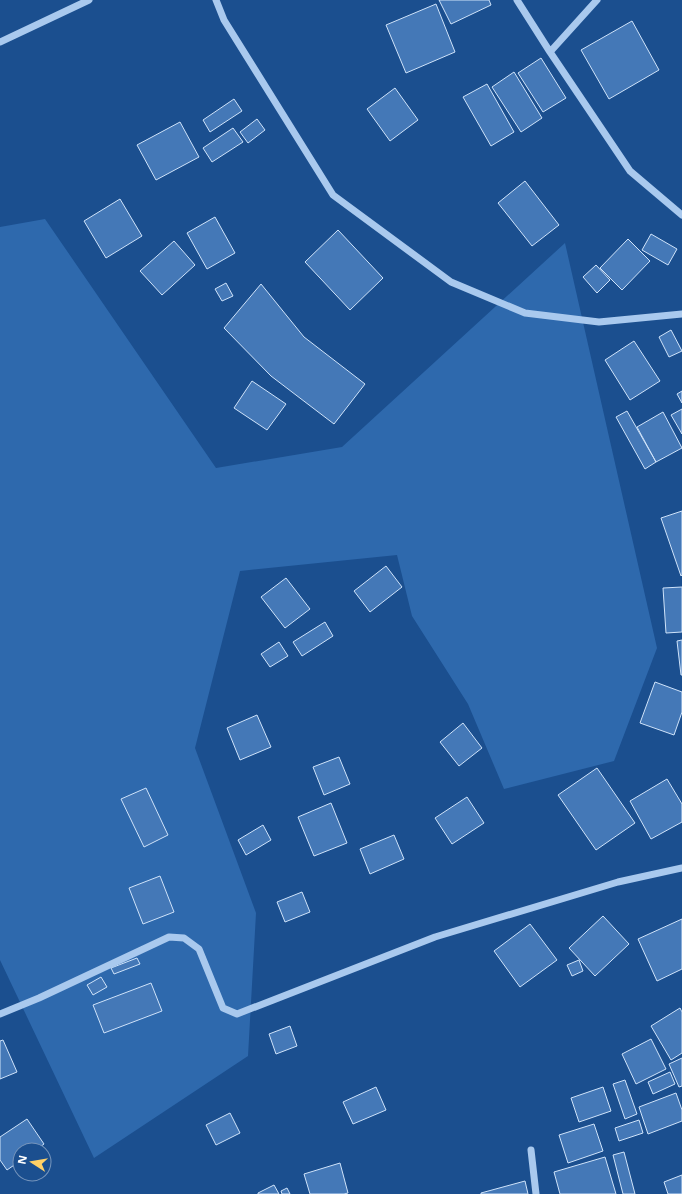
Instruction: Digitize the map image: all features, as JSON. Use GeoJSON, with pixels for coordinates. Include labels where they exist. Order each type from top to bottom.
{"type":"FeatureCollection","features":[{"type":"Feature","properties":{"kind":"street"},"geometry":{"type":"LineString","coordinates":[[0,42],[89,0]]}},
{"type":"Feature","properties":{"kind":"street"},"geometry":{"type":"LineString","coordinates":[[216,0],[224,20],[333,195],[451,282],[525,313],[599,322],[682,314]]}},
{"type":"Feature","properties":{"kind":"street"},"geometry":{"type":"LineString","coordinates":[[517,0],[630,171],[682,215]]}},
{"type":"Feature","properties":{"kind":"street"},"geometry":{"type":"LineString","coordinates":[[550,52],[597,0]]}},
{"type":"Feature","properties":{"kind":"street"},"geometry":{"type":"LineString","coordinates":[[0,1014],[39,998],[169,937],[184,938],[199,948],[223,1008],[238,1014],[435,937],[618,882],[682,868]]}},
{"type":"Feature","properties":{"kind":"street"},"geometry":{"type":"LineString","coordinates":[[531,1150],[536,1194]]}},
{"type":"Feature","properties":{"kind":"shaded area"},"geometry":{"type":"Polygon","coordinates":[[[45,219],[216,468],[342,447],[565,243],[657,648],[614,761],[504,789],[468,704],[412,616],[397,555],[240,571],[195,748],[256,913],[248,1056],[94,1158],[0,960],[0,227],[45,219]]]}},
{"type":"Feature","properties":{"kind":"building"},"geometry":{"type":"Polygon","coordinates":[[[439,0],[489,0],[491,5],[451,24],[439,0]]]}},
{"type":"Feature","properties":{"kind":"building"},"geometry":{"type":"Polygon","coordinates":[[[436,4],[455,52],[406,73],[386,25],[436,4]]]}},
{"type":"Feature","properties":{"kind":"building"},"geometry":{"type":"Polygon","coordinates":[[[632,21],[659,70],[609,99],[581,50],[632,21]]]}},
{"type":"Feature","properties":{"kind":"building"},"geometry":{"type":"Polygon","coordinates":[[[541,58],[566,98],[543,112],[518,73],[541,58]]]}},
{"type":"Feature","properties":{"kind":"building"},"geometry":{"type":"Polygon","coordinates":[[[514,72],[542,118],[521,132],[492,87],[514,72]]]}},
{"type":"Feature","properties":{"kind":"building"},"geometry":{"type":"Polygon","coordinates":[[[487,84],[514,132],[491,146],[463,97],[487,84]]]}},
{"type":"Feature","properties":{"kind":"building"},"geometry":{"type":"Polygon","coordinates":[[[395,88],[418,120],[390,141],[367,109],[395,88]]]}},
{"type":"Feature","properties":{"kind":"building"},"geometry":{"type":"Polygon","coordinates":[[[234,99],[242,111],[210,132],[203,120],[234,99]]]}},
{"type":"Feature","properties":{"kind":"building"},"geometry":{"type":"Polygon","coordinates":[[[257,119],[265,130],[248,143],[240,132],[257,119]]]}},
{"type":"Feature","properties":{"kind":"building"},"geometry":{"type":"Polygon","coordinates":[[[180,122],[199,157],[156,180],[137,145],[180,122]]]}},
{"type":"Feature","properties":{"kind":"building"},"geometry":{"type":"Polygon","coordinates":[[[233,128],[243,142],[212,162],[203,148],[233,128]]]}},
{"type":"Feature","properties":{"kind":"building"},"geometry":{"type":"Polygon","coordinates":[[[525,181],[559,225],[532,246],[498,203],[525,181]]]}},
{"type":"Feature","properties":{"kind":"building"},"geometry":{"type":"Polygon","coordinates":[[[120,199],[142,236],[106,258],[84,221],[120,199]]]}},
{"type":"Feature","properties":{"kind":"building"},"geometry":{"type":"Polygon","coordinates":[[[215,217],[235,253],[207,269],[187,233],[215,217]]]}},
{"type":"Feature","properties":{"kind":"building"},"geometry":{"type":"Polygon","coordinates":[[[338,230],[383,278],[350,310],[305,262],[338,230]]]}},
{"type":"Feature","properties":{"kind":"building"},"geometry":{"type":"Polygon","coordinates":[[[651,234],[677,249],[668,265],[642,250],[651,234]]]}},
{"type":"Feature","properties":{"kind":"building"},"geometry":{"type":"Polygon","coordinates":[[[628,239],[650,261],[622,290],[600,268],[628,239]]]}},
{"type":"Feature","properties":{"kind":"building"},"geometry":{"type":"Polygon","coordinates":[[[174,241],[195,265],[162,295],[140,271],[174,241]]]}},
{"type":"Feature","properties":{"kind":"building"},"geometry":{"type":"Polygon","coordinates":[[[596,265],[610,280],[597,293],[583,277],[596,265]]]}},
{"type":"Feature","properties":{"kind":"building"},"geometry":{"type":"Polygon","coordinates":[[[226,283],[233,296],[222,301],[215,289],[226,283]]]}},
{"type":"Feature","properties":{"kind":"building"},"geometry":{"type":"Polygon","coordinates":[[[261,284],[304,337],[365,384],[334,424],[271,376],[224,328],[261,284]]]}},
{"type":"Feature","properties":{"kind":"building"},"geometry":{"type":"Polygon","coordinates":[[[671,330],[682,351],[669,357],[659,337],[671,330]]]}},
{"type":"Feature","properties":{"kind":"building"},"geometry":{"type":"Polygon","coordinates":[[[634,341],[660,381],[630,400],[605,360],[634,341]]]}},
{"type":"Feature","properties":{"kind":"building"},"geometry":{"type":"Polygon","coordinates":[[[252,381],[286,404],[267,430],[234,408],[252,381]]]}},
{"type":"Feature","properties":{"kind":"building"},"geometry":{"type":"Polygon","coordinates":[[[682,391],[682,403],[677,394],[682,391]]]}},
{"type":"Feature","properties":{"kind":"building"},"geometry":{"type":"Polygon","coordinates":[[[682,409],[682,434],[671,415],[682,409]]]}},
{"type":"Feature","properties":{"kind":"building"},"geometry":{"type":"Polygon","coordinates":[[[627,411],[656,462],[645,469],[616,417],[627,411]]]}},
{"type":"Feature","properties":{"kind":"building"},"geometry":{"type":"Polygon","coordinates":[[[663,412],[682,448],[656,462],[637,427],[663,412]]]}},
{"type":"Feature","properties":{"kind":"building"},"geometry":{"type":"Polygon","coordinates":[[[682,511],[682,575],[681,576],[661,518],[682,511]]]}},
{"type":"Feature","properties":{"kind":"building"},"geometry":{"type":"Polygon","coordinates":[[[386,566],[402,587],[370,612],[354,591],[386,566]]]}},
{"type":"Feature","properties":{"kind":"building"},"geometry":{"type":"Polygon","coordinates":[[[286,578],[310,609],[285,628],[261,597],[286,578]]]}},
{"type":"Feature","properties":{"kind":"building"},"geometry":{"type":"Polygon","coordinates":[[[682,587],[682,632],[666,633],[663,588],[682,587]]]}},
{"type":"Feature","properties":{"kind":"building"},"geometry":{"type":"Polygon","coordinates":[[[325,622],[333,636],[302,656],[293,642],[325,622]]]}},
{"type":"Feature","properties":{"kind":"building"},"geometry":{"type":"Polygon","coordinates":[[[682,640],[682,675],[681,675],[677,641],[682,640]]]}},
{"type":"Feature","properties":{"kind":"building"},"geometry":{"type":"Polygon","coordinates":[[[279,642],[288,656],[270,667],[261,654],[279,642]]]}},
{"type":"Feature","properties":{"kind":"building"},"geometry":{"type":"Polygon","coordinates":[[[655,682],[682,692],[682,712],[674,735],[640,723],[655,682]]]}},
{"type":"Feature","properties":{"kind":"building"},"geometry":{"type":"Polygon","coordinates":[[[257,715],[271,747],[240,760],[227,728],[257,715]]]}},
{"type":"Feature","properties":{"kind":"building"},"geometry":{"type":"Polygon","coordinates":[[[463,723],[482,748],[459,766],[440,742],[463,723]]]}},
{"type":"Feature","properties":{"kind":"building"},"geometry":{"type":"Polygon","coordinates":[[[339,757],[350,784],[324,795],[313,767],[339,757]]]}},
{"type":"Feature","properties":{"kind":"building"},"geometry":{"type":"Polygon","coordinates":[[[597,768],[635,823],[596,850],[558,795],[597,768]]]}},
{"type":"Feature","properties":{"kind":"building"},"geometry":{"type":"Polygon","coordinates":[[[667,779],[682,804],[682,822],[651,839],[630,801],[667,779]]]}},
{"type":"Feature","properties":{"kind":"building"},"geometry":{"type":"Polygon","coordinates":[[[146,788],[168,835],[144,847],[121,799],[146,788]]]}},
{"type":"Feature","properties":{"kind":"building"},"geometry":{"type":"Polygon","coordinates":[[[467,797],[484,823],[452,844],[435,818],[467,797]]]}},
{"type":"Feature","properties":{"kind":"building"},"geometry":{"type":"Polygon","coordinates":[[[331,803],[347,843],[314,856],[298,817],[331,803]]]}},
{"type":"Feature","properties":{"kind":"building"},"geometry":{"type":"Polygon","coordinates":[[[263,825],[271,840],[246,855],[238,840],[263,825]]]}},
{"type":"Feature","properties":{"kind":"building"},"geometry":{"type":"Polygon","coordinates":[[[394,835],[404,859],[370,874],[360,849],[394,835]]]}},
{"type":"Feature","properties":{"kind":"building"},"geometry":{"type":"Polygon","coordinates":[[[160,876],[174,912],[143,924],[129,888],[160,876]]]}},
{"type":"Feature","properties":{"kind":"building"},"geometry":{"type":"Polygon","coordinates":[[[302,892],[310,912],[285,922],[277,902],[302,892]]]}},
{"type":"Feature","properties":{"kind":"building"},"geometry":{"type":"Polygon","coordinates":[[[603,916],[629,944],[595,976],[569,948],[603,916]]]}},
{"type":"Feature","properties":{"kind":"building"},"geometry":{"type":"Polygon","coordinates":[[[682,919],[682,969],[657,981],[638,939],[682,919]]]}},
{"type":"Feature","properties":{"kind":"building"},"geometry":{"type":"Polygon","coordinates":[[[530,924],[557,960],[520,987],[494,951],[530,924]]]}},
{"type":"Feature","properties":{"kind":"building"},"geometry":{"type":"Polygon","coordinates":[[[137,958],[140,964],[114,974],[111,968],[137,958]]]}},
{"type":"Feature","properties":{"kind":"building"},"geometry":{"type":"Polygon","coordinates":[[[579,960],[583,971],[572,976],[567,965],[579,960]]]}},
{"type":"Feature","properties":{"kind":"building"},"geometry":{"type":"Polygon","coordinates":[[[101,977],[107,987],[93,995],[87,985],[101,977]]]}},
{"type":"Feature","properties":{"kind":"building"},"geometry":{"type":"Polygon","coordinates":[[[151,983],[162,1011],[104,1033],[93,1005],[151,983]]]}},
{"type":"Feature","properties":{"kind":"building"},"geometry":{"type":"Polygon","coordinates":[[[680,1008],[682,1012],[682,1053],[671,1060],[651,1026],[680,1008]]]}},
{"type":"Feature","properties":{"kind":"building"},"geometry":{"type":"Polygon","coordinates":[[[290,1026],[297,1046],[276,1054],[269,1034],[290,1026]]]}},
{"type":"Feature","properties":{"kind":"building"},"geometry":{"type":"Polygon","coordinates":[[[651,1039],[666,1069],[636,1084],[622,1054],[651,1039]]]}},
{"type":"Feature","properties":{"kind":"building"},"geometry":{"type":"Polygon","coordinates":[[[3,1040],[17,1072],[0,1079],[0,1041],[3,1040]]]}},
{"type":"Feature","properties":{"kind":"building"},"geometry":{"type":"Polygon","coordinates":[[[682,1058],[682,1086],[679,1087],[669,1064],[682,1058]]]}},
{"type":"Feature","properties":{"kind":"building"},"geometry":{"type":"Polygon","coordinates":[[[670,1072],[675,1084],[653,1094],[648,1082],[670,1072]]]}},
{"type":"Feature","properties":{"kind":"building"},"geometry":{"type":"Polygon","coordinates":[[[625,1080],[637,1114],[625,1119],[613,1084],[625,1080]]]}},
{"type":"Feature","properties":{"kind":"building"},"geometry":{"type":"Polygon","coordinates":[[[376,1087],[386,1110],[353,1124],[343,1102],[376,1087]]]}},
{"type":"Feature","properties":{"kind":"building"},"geometry":{"type":"Polygon","coordinates":[[[603,1087],[611,1111],[579,1122],[571,1098],[603,1087]]]}},
{"type":"Feature","properties":{"kind":"building"},"geometry":{"type":"Polygon","coordinates":[[[676,1093],[682,1110],[682,1121],[648,1134],[639,1107],[676,1093]]]}},
{"type":"Feature","properties":{"kind":"building"},"geometry":{"type":"Polygon","coordinates":[[[230,1113],[240,1133],[216,1145],[206,1125],[230,1113]]]}},
{"type":"Feature","properties":{"kind":"building"},"geometry":{"type":"Polygon","coordinates":[[[27,1119],[43,1142],[12,1142],[12,1167],[7,1170],[0,1160],[0,1137],[27,1119]]]}},
{"type":"Feature","properties":{"kind":"building"},"geometry":{"type":"Polygon","coordinates":[[[639,1120],[643,1133],[619,1141],[615,1128],[639,1120]]]}},
{"type":"Feature","properties":{"kind":"building"},"geometry":{"type":"Polygon","coordinates":[[[594,1124],[603,1151],[568,1163],[559,1135],[594,1124]]]}},
{"type":"Feature","properties":{"kind":"building"},"geometry":{"type":"Polygon","coordinates":[[[624,1152],[635,1194],[623,1194],[613,1155],[624,1152]]]}},
{"type":"Feature","properties":{"kind":"building"},"geometry":{"type":"Polygon","coordinates":[[[605,1157],[616,1194],[560,1194],[554,1172],[605,1157]]]}},
{"type":"Feature","properties":{"kind":"building"},"geometry":{"type":"Polygon","coordinates":[[[340,1163],[348,1193],[310,1194],[304,1174],[340,1163]]]}},
{"type":"Feature","properties":{"kind":"building"},"geometry":{"type":"Polygon","coordinates":[[[682,1175],[682,1194],[668,1194],[664,1182],[682,1175]]]}},
{"type":"Feature","properties":{"kind":"building"},"geometry":{"type":"Polygon","coordinates":[[[525,1181],[528,1194],[481,1194],[481,1193],[525,1181]]]}},
{"type":"Feature","properties":{"kind":"building"},"geometry":{"type":"Polygon","coordinates":[[[274,1185],[279,1194],[258,1194],[258,1193],[274,1185]]]}},
{"type":"Feature","properties":{"kind":"building"},"geometry":{"type":"Polygon","coordinates":[[[287,1188],[290,1194],[282,1194],[281,1191],[287,1188]]]}}]}
